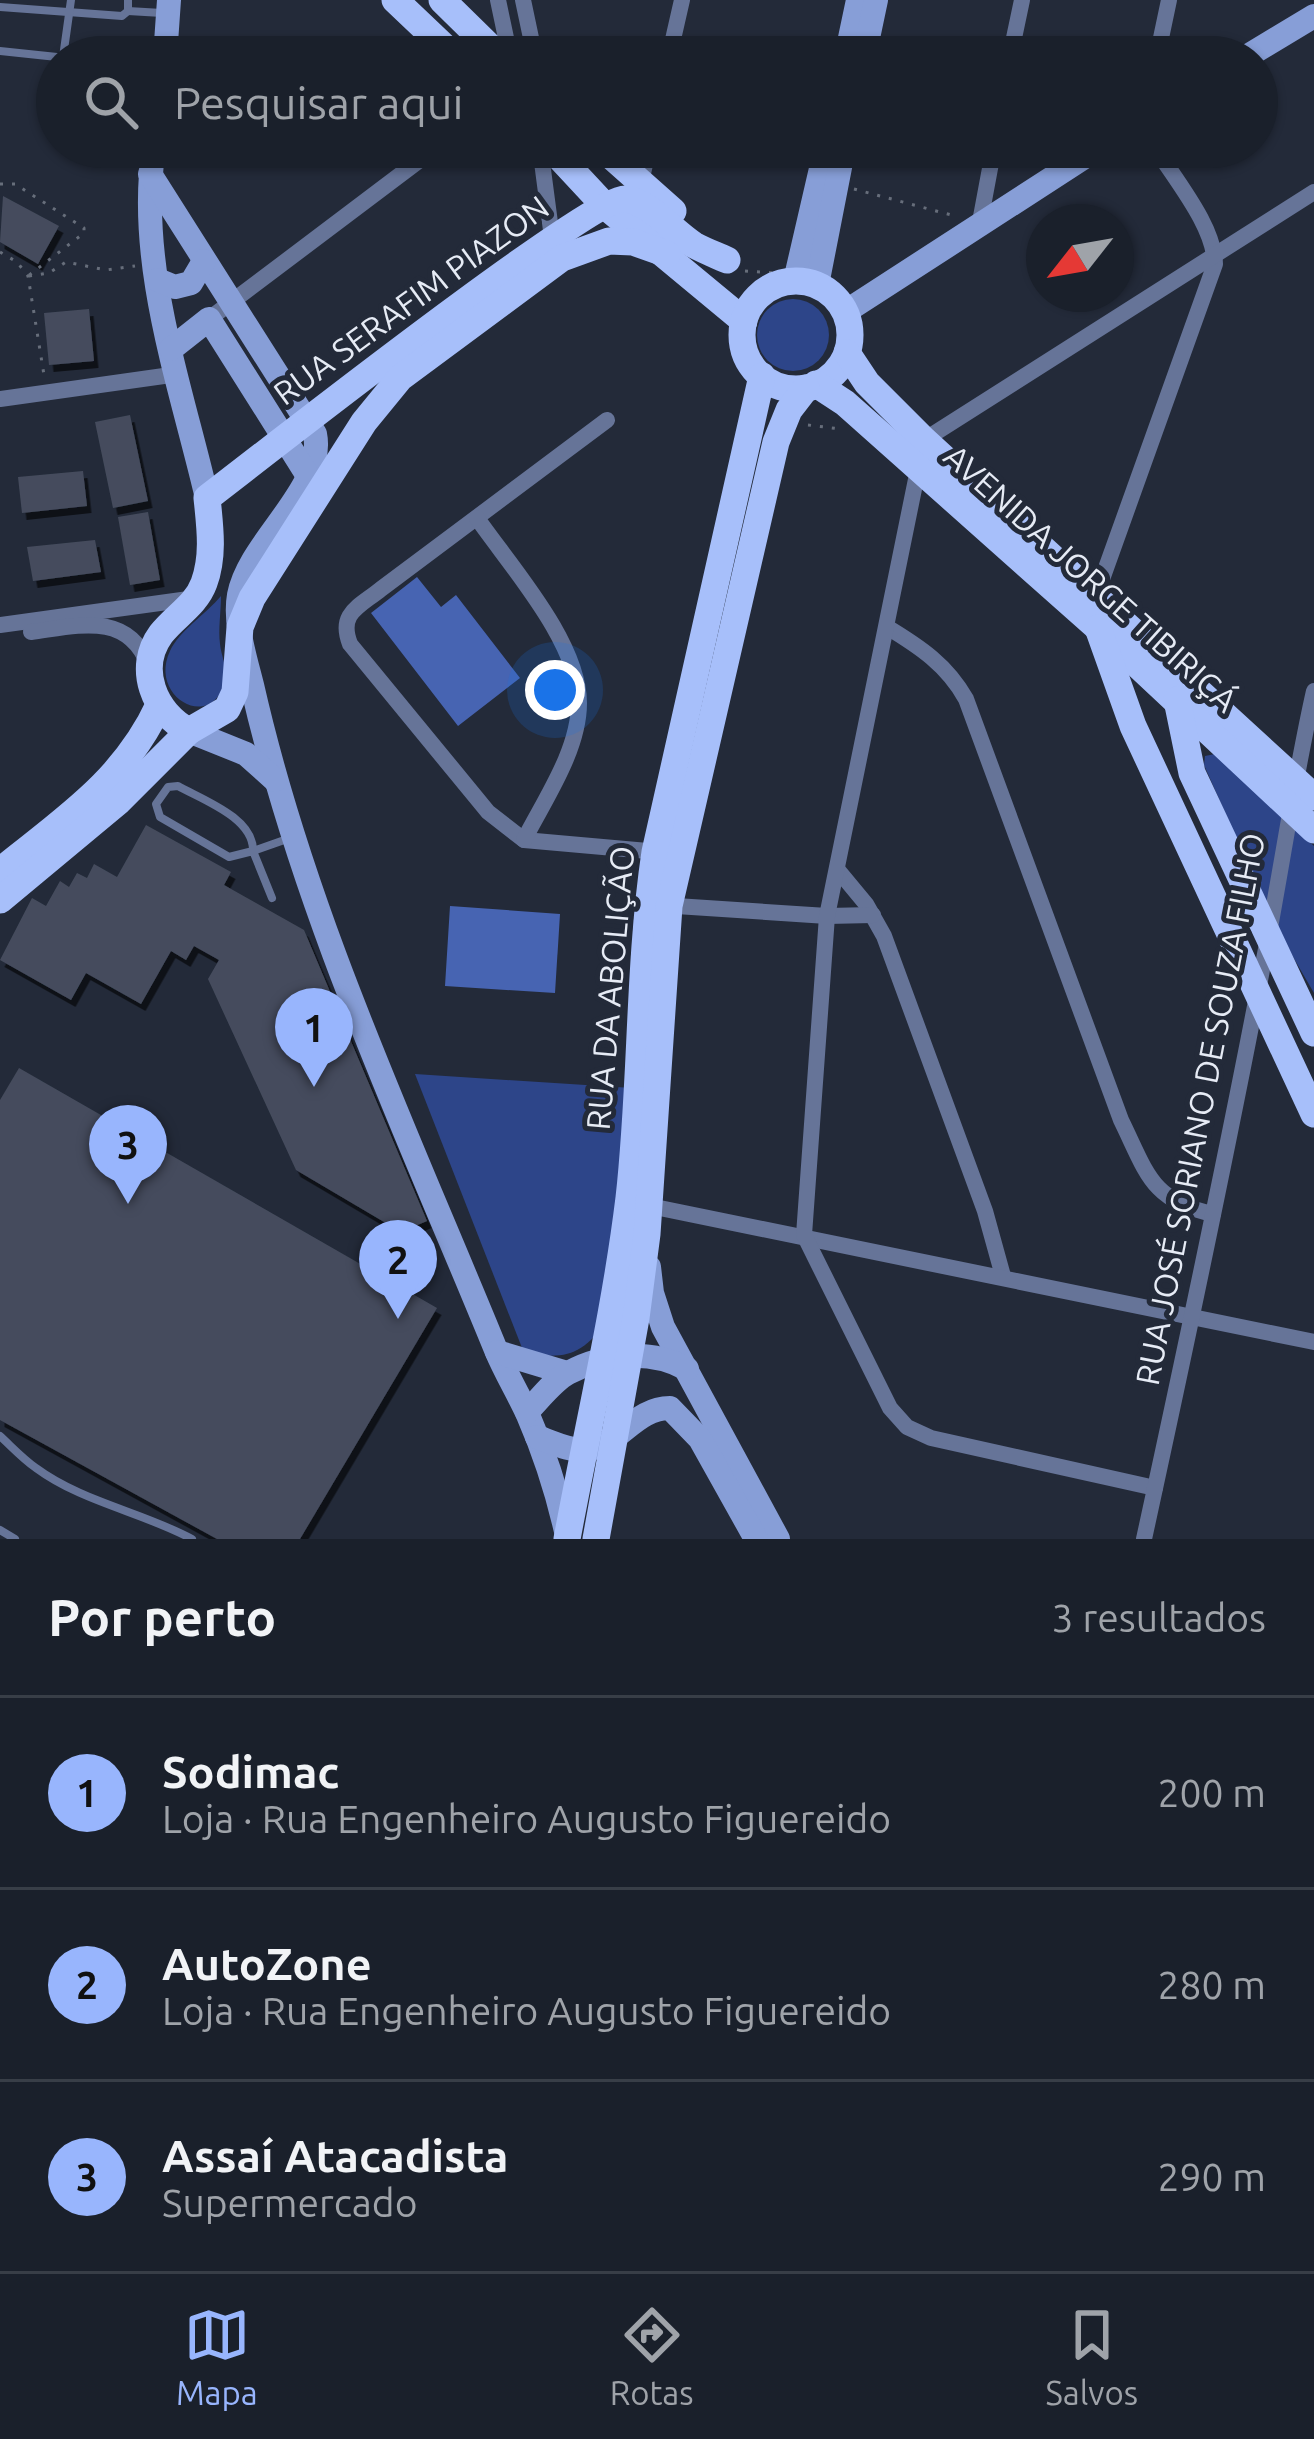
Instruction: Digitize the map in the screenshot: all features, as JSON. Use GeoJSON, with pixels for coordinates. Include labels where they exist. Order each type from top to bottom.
{"type":"FeatureCollection","features":[{"type":"Feature","properties":{"kind":"main road"},"geometry":{"type":"LineString","coordinates":[[395,0],[433,36]]}},
{"type":"Feature","properties":{"kind":"main road"},"geometry":{"type":"LineString","coordinates":[[442,0],[479,36]]}},
{"type":"Feature","properties":{"kind":"main road"},"geometry":{"type":"LineString","coordinates":[[850,36],[858,0]]}},
{"type":"Feature","properties":{"kind":"main road"},"geometry":{"type":"LineString","coordinates":[[868,36],[876,0]]}},
{"type":"Feature","properties":{"kind":"main road"},"geometry":{"type":"LineString","coordinates":[[1278,38],[1314,16]]}},
{"type":"Feature","properties":{"kind":"main road"},"geometry":{"type":"LineString","coordinates":[[151,168],[156,272],[207,498],[209,563],[197,598],[154,646],[150,669],[159,705],[177,725],[246,754],[277,781]]}},
{"type":"Feature","properties":{"kind":"main road"},"geometry":{"type":"LineString","coordinates":[[570,168],[604,205],[744,321]]}},
{"type":"Feature","properties":{"kind":"main road"},"geometry":{"type":"LineString","coordinates":[[625,168],[733,264]]}},
{"type":"Feature","properties":{"kind":"main road"},"geometry":{"type":"LineString","coordinates":[[796,278],[821,168]]}},
{"type":"Feature","properties":{"kind":"main road"},"geometry":{"type":"LineString","coordinates":[[604,205],[626,199],[638,203],[691,243],[733,264],[796,278],[833,295],[845,313],[850,338],[847,353],[839,368],[811,386],[779,386],[762,376],[746,353],[744,321],[758,296],[796,278],[839,168]]}},
{"type":"Feature","properties":{"kind":"main road"},"geometry":{"type":"LineString","coordinates":[[845,313],[1066,168]]}},
{"type":"Feature","properties":{"kind":"main road"},"geometry":{"type":"LineString","coordinates":[[150,174],[230,302],[298,428]]}},
{"type":"Feature","properties":{"kind":"main road","name":"RUA SERAFIM PIAZON"},"geometry":{"type":"LineString","coordinates":[[207,498],[552,238],[604,205]]}},
{"type":"Feature","properties":{"kind":"main road"},"geometry":{"type":"LineString","coordinates":[[567,1538],[537,1437],[371,1047],[292,837],[240,627],[252,598],[364,422],[400,377],[576,252],[609,242],[633,242],[667,254]]}},
{"type":"Feature","properties":{"kind":"main road"},"geometry":{"type":"LineString","coordinates":[[156,272],[164,249],[199,252]]}},
{"type":"Feature","properties":{"kind":"main road"},"geometry":{"type":"LineString","coordinates":[[156,272],[175,287],[191,283],[199,252]]}},
{"type":"Feature","properties":{"kind":"main road"},"geometry":{"type":"LineString","coordinates":[[0,900],[118,802],[188,731],[227,709],[235,692],[238,600],[247,574],[308,476],[318,447],[209,320],[170,349]]}},
{"type":"Feature","properties":{"kind":"main road","name":"AVENIDA JORGE TIBIRIÇÁ"},"geometry":{"type":"LineString","coordinates":[[847,353],[867,383],[924,440],[1096,596],[1182,692],[1216,738],[1299,795]]}},
{"type":"Feature","properties":{"kind":"main road","name":"RUA DA ABOLIÇÃO"},"geometry":{"type":"LineString","coordinates":[[616,1359],[658,905],[762,376]]}},
{"type":"Feature","properties":{"kind":"main road","name":"AVENIDA JORGE TIBIRIÇÁ"},"geometry":{"type":"LineString","coordinates":[[811,386],[880,434],[1098,628],[1182,692],[1299,795],[1314,830]]}},
{"type":"Feature","properties":{"kind":"main road","name":"RUA DA ABOLIÇÃO"},"geometry":{"type":"LineString","coordinates":[[667,852],[783,423],[811,386]]}},
{"type":"Feature","properties":{"kind":"main road"},"geometry":{"type":"LineString","coordinates":[[1098,628],[1125,708],[1255,992],[1311,1098]]}},
{"type":"Feature","properties":{"kind":"main road"},"geometry":{"type":"LineString","coordinates":[[1182,692],[1192,772],[1314,1033]]}},
{"type":"Feature","properties":{"kind":"main road"},"geometry":{"type":"LineString","coordinates":[[0,871],[117,774],[159,705]]}},
{"type":"Feature","properties":{"kind":"main road"},"geometry":{"type":"LineString","coordinates":[[1192,772],[1195,758],[1216,738]]}},
{"type":"Feature","properties":{"kind":"main road","name":"RUA DA ABOLIÇÃO"},"geometry":{"type":"LineString","coordinates":[[567,1538],[597,1446],[648,1220],[658,905]]}},
{"type":"Feature","properties":{"kind":"main road"},"geometry":{"type":"LineString","coordinates":[[648,1220],[652,1293],[663,1327],[778,1539]]}},
{"type":"Feature","properties":{"kind":"main road"},"geometry":{"type":"LineString","coordinates":[[497,1352],[567,1373],[652,1354],[687,1369]]}},
{"type":"Feature","properties":{"kind":"main road"},"geometry":{"type":"LineString","coordinates":[[527,1412],[567,1373]]}},
{"type":"Feature","properties":{"kind":"main road"},"geometry":{"type":"LineString","coordinates":[[537,1437],[597,1446],[643,1414],[660,1408],[678,1413],[700,1439],[756,1539]]}},
{"type":"Feature","properties":{"kind":"main road","name":"RUA DA ABOLIÇÃO"},"geometry":{"type":"LineString","coordinates":[[593,1539],[606,1477],[597,1446]]}},
{"type":"Feature","properties":{"kind":"street"},"geometry":{"type":"LineString","coordinates":[[498,0],[505,36]]}},
{"type":"Feature","properties":{"kind":"street"},"geometry":{"type":"LineString","coordinates":[[523,0],[531,36]]}},
{"type":"Feature","properties":{"kind":"street"},"geometry":{"type":"LineString","coordinates":[[674,36],[682,0]]}},
{"type":"Feature","properties":{"kind":"street"},"geometry":{"type":"LineString","coordinates":[[1014,36],[1022,0]]}},
{"type":"Feature","properties":{"kind":"street"},"geometry":{"type":"LineString","coordinates":[[1161,36],[1169,0]]}},
{"type":"Feature","properties":{"kind":"street"},"geometry":{"type":"LineString","coordinates":[[209,320],[409,168]]}},
{"type":"Feature","properties":{"kind":"street"},"geometry":{"type":"LineString","coordinates":[[543,168],[552,238]]}},
{"type":"Feature","properties":{"kind":"street"},"geometry":{"type":"LineString","coordinates":[[641,182],[644,168]]}},
{"type":"Feature","properties":{"kind":"street"},"geometry":{"type":"LineString","coordinates":[[980,222],[990,168]]}},
{"type":"Feature","properties":{"kind":"street"},"geometry":{"type":"LineString","coordinates":[[1096,596],[1210,285],[1215,253],[1166,168]]}},
{"type":"Feature","properties":{"kind":"street"},"geometry":{"type":"LineString","coordinates":[[1155,1488],[932,1438],[907,1427],[890,1408],[804,1235],[827,916],[924,440],[1314,191]]}},
{"type":"Feature","properties":{"kind":"street"},"geometry":{"type":"LineString","coordinates":[[0,399],[178,374]]}},
{"type":"Feature","properties":{"kind":"street"},"geometry":{"type":"LineString","coordinates":[[608,420],[352,613],[344,628],[350,644],[488,812],[524,840],[667,852]]}},
{"type":"Feature","properties":{"kind":"street"},"geometry":{"type":"LineString","coordinates":[[477,518],[564,645],[576,677],[580,706],[573,737],[524,840]]}},
{"type":"Feature","properties":{"kind":"street"},"geometry":{"type":"LineString","coordinates":[[0,625],[197,598]]}},
{"type":"Feature","properties":{"kind":"street"},"geometry":{"type":"LineString","coordinates":[[0,636],[110,626],[140,645],[150,669]]}},
{"type":"Feature","properties":{"kind":"street"},"geometry":{"type":"LineString","coordinates":[[887,627],[935,658],[966,699],[1138,1156],[1160,1193],[1172,1202],[1214,1214]]}},
{"type":"Feature","properties":{"kind":"street","name":"RUA JOSÉ SORIANO DE SOUZA FILHO"},"geometry":{"type":"LineString","coordinates":[[1144,1539],[1299,795],[1314,691]]}},
{"type":"Feature","properties":{"kind":"street"},"geometry":{"type":"LineString","coordinates":[[837,868],[873,915],[911,1003],[985,1211],[1003,1276]]}},
{"type":"Feature","properties":{"kind":"street"},"geometry":{"type":"LineString","coordinates":[[658,905],[873,915]]}},
{"type":"Feature","properties":{"kind":"street"},"geometry":{"type":"LineString","coordinates":[[648,1220],[804,1235],[1314,1342]]}},
{"type":"Feature","properties":{"kind":"lane"},"geometry":{"type":"LineString","coordinates":[[64,36],[70,5]]}},
{"type":"Feature","properties":{"kind":"lane"},"geometry":{"type":"LineString","coordinates":[[0,7],[70,5],[122,16],[128,6],[168,7]]}},
{"type":"Feature","properties":{"kind":"lane"},"geometry":{"type":"LineString","coordinates":[[0,51],[36,55]]}},
{"type":"Feature","properties":{"kind":"lane"},"geometry":{"type":"LineString","coordinates":[[272,898],[253,851],[254,840],[244,825],[178,786],[168,787],[156,804],[160,817],[229,857],[253,851],[292,837]]}},
{"type":"Feature","properties":{"kind":"lane"},"geometry":{"type":"LineString","coordinates":[[0,1436],[37,1469],[94,1499],[192,1539]]}},
{"type":"Feature","properties":{"kind":"lane"},"geometry":{"type":"LineString","coordinates":[[0,1531],[15,1539]]}},
{"type":"Feature","properties":{"kind":"path"},"geometry":{"type":"LineString","coordinates":[[0,184],[15,184],[84,228],[84,233],[28,276]]}},
{"type":"Feature","properties":{"kind":"path"},"geometry":{"type":"LineString","coordinates":[[836,184],[980,222]]}},
{"type":"Feature","properties":{"kind":"path"},"geometry":{"type":"LineString","coordinates":[[0,252],[28,276],[45,377]]}},
{"type":"Feature","properties":{"kind":"path"},"geometry":{"type":"LineString","coordinates":[[28,276],[49,273],[66,262],[156,272]]}},
{"type":"Feature","properties":{"kind":"path"},"geometry":{"type":"LineString","coordinates":[[733,264],[777,273],[796,267],[796,278]]}},
{"type":"Feature","properties":{"kind":"path"},"geometry":{"type":"LineString","coordinates":[[783,423],[880,434]]}},
{"type":"Feature","properties":{"kind":"shaded area"},"geometry":{"type":"Polygon","coordinates":[[[793,299],[819,309],[829,335],[819,361],[793,371],[767,361],[757,335],[767,309],[793,299]]]}},
{"type":"Feature","properties":{"kind":"shaded area"},"geometry":{"type":"Polygon","coordinates":[[[417,577],[441,607],[456,595],[520,678],[458,726],[371,613],[417,577]]]}},
{"type":"Feature","properties":{"kind":"shaded area"},"geometry":{"type":"Polygon","coordinates":[[[221,596],[219,638],[225,681],[208,705],[184,703],[167,682],[170,651],[221,596]]]}},
{"type":"Feature","properties":{"kind":"shaded area"},"geometry":{"type":"Polygon","coordinates":[[[1215,754],[1314,846],[1314,993],[1275,926],[1204,765],[1205,756],[1215,754]]]}},
{"type":"Feature","properties":{"kind":"shaded area"},"geometry":{"type":"Polygon","coordinates":[[[450,906],[560,914],[555,993],[445,986],[450,906]]]}},
{"type":"Feature","properties":{"kind":"shaded area"},"geometry":{"type":"Polygon","coordinates":[[[415,1074],[632,1088],[609,1319],[582,1347],[563,1355],[524,1353],[415,1074]]]}},
{"type":"Feature","properties":{"kind":"building"},"geometry":{"type":"Polygon","coordinates":[[[3,196],[59,226],[38,264],[0,242],[3,196]]]}},
{"type":"Feature","properties":{"kind":"building"},"geometry":{"type":"Polygon","coordinates":[[[89,309],[94,361],[49,365],[44,313],[89,309]]]}},
{"type":"Feature","properties":{"kind":"building"},"geometry":{"type":"Polygon","coordinates":[[[130,415],[148,501],[113,508],[95,422],[130,415]]]}},
{"type":"Feature","properties":{"kind":"building"},"geometry":{"type":"Polygon","coordinates":[[[83,471],[87,506],[22,513],[18,477],[83,471]]]}},
{"type":"Feature","properties":{"kind":"building"},"geometry":{"type":"Polygon","coordinates":[[[148,512],[160,580],[130,585],[118,517],[148,512]]]}},
{"type":"Feature","properties":{"kind":"building"},"geometry":{"type":"Polygon","coordinates":[[[95,540],[101,572],[33,581],[27,547],[95,540]]]}},
{"type":"Feature","properties":{"kind":"building"},"geometry":{"type":"Polygon","coordinates":[[[146,825],[231,872],[224,885],[304,930],[427,1221],[401,1232],[296,1170],[208,979],[219,960],[194,946],[186,960],[171,951],[141,1004],[86,973],[71,1000],[0,960],[32,898],[46,906],[60,881],[69,887],[77,873],[87,878],[94,864],[117,877],[146,825]]]}},
{"type":"Feature","properties":{"kind":"building"},"geometry":{"type":"Polygon","coordinates":[[[19,1068],[437,1308],[300,1539],[217,1539],[0,1420],[0,1100],[19,1068]]]}},
{"type":"Feature","properties":{"kind":"place","name":"Sodimac"},"geometry":{"type":"Point","coordinates":[314,1087]}},
{"type":"Feature","properties":{"kind":"place","name":"Assaí Atacadista"},"geometry":{"type":"Point","coordinates":[128,1204]}},
{"type":"Feature","properties":{"kind":"place","name":"AutoZone"},"geometry":{"type":"Point","coordinates":[398,1319]}}]}
